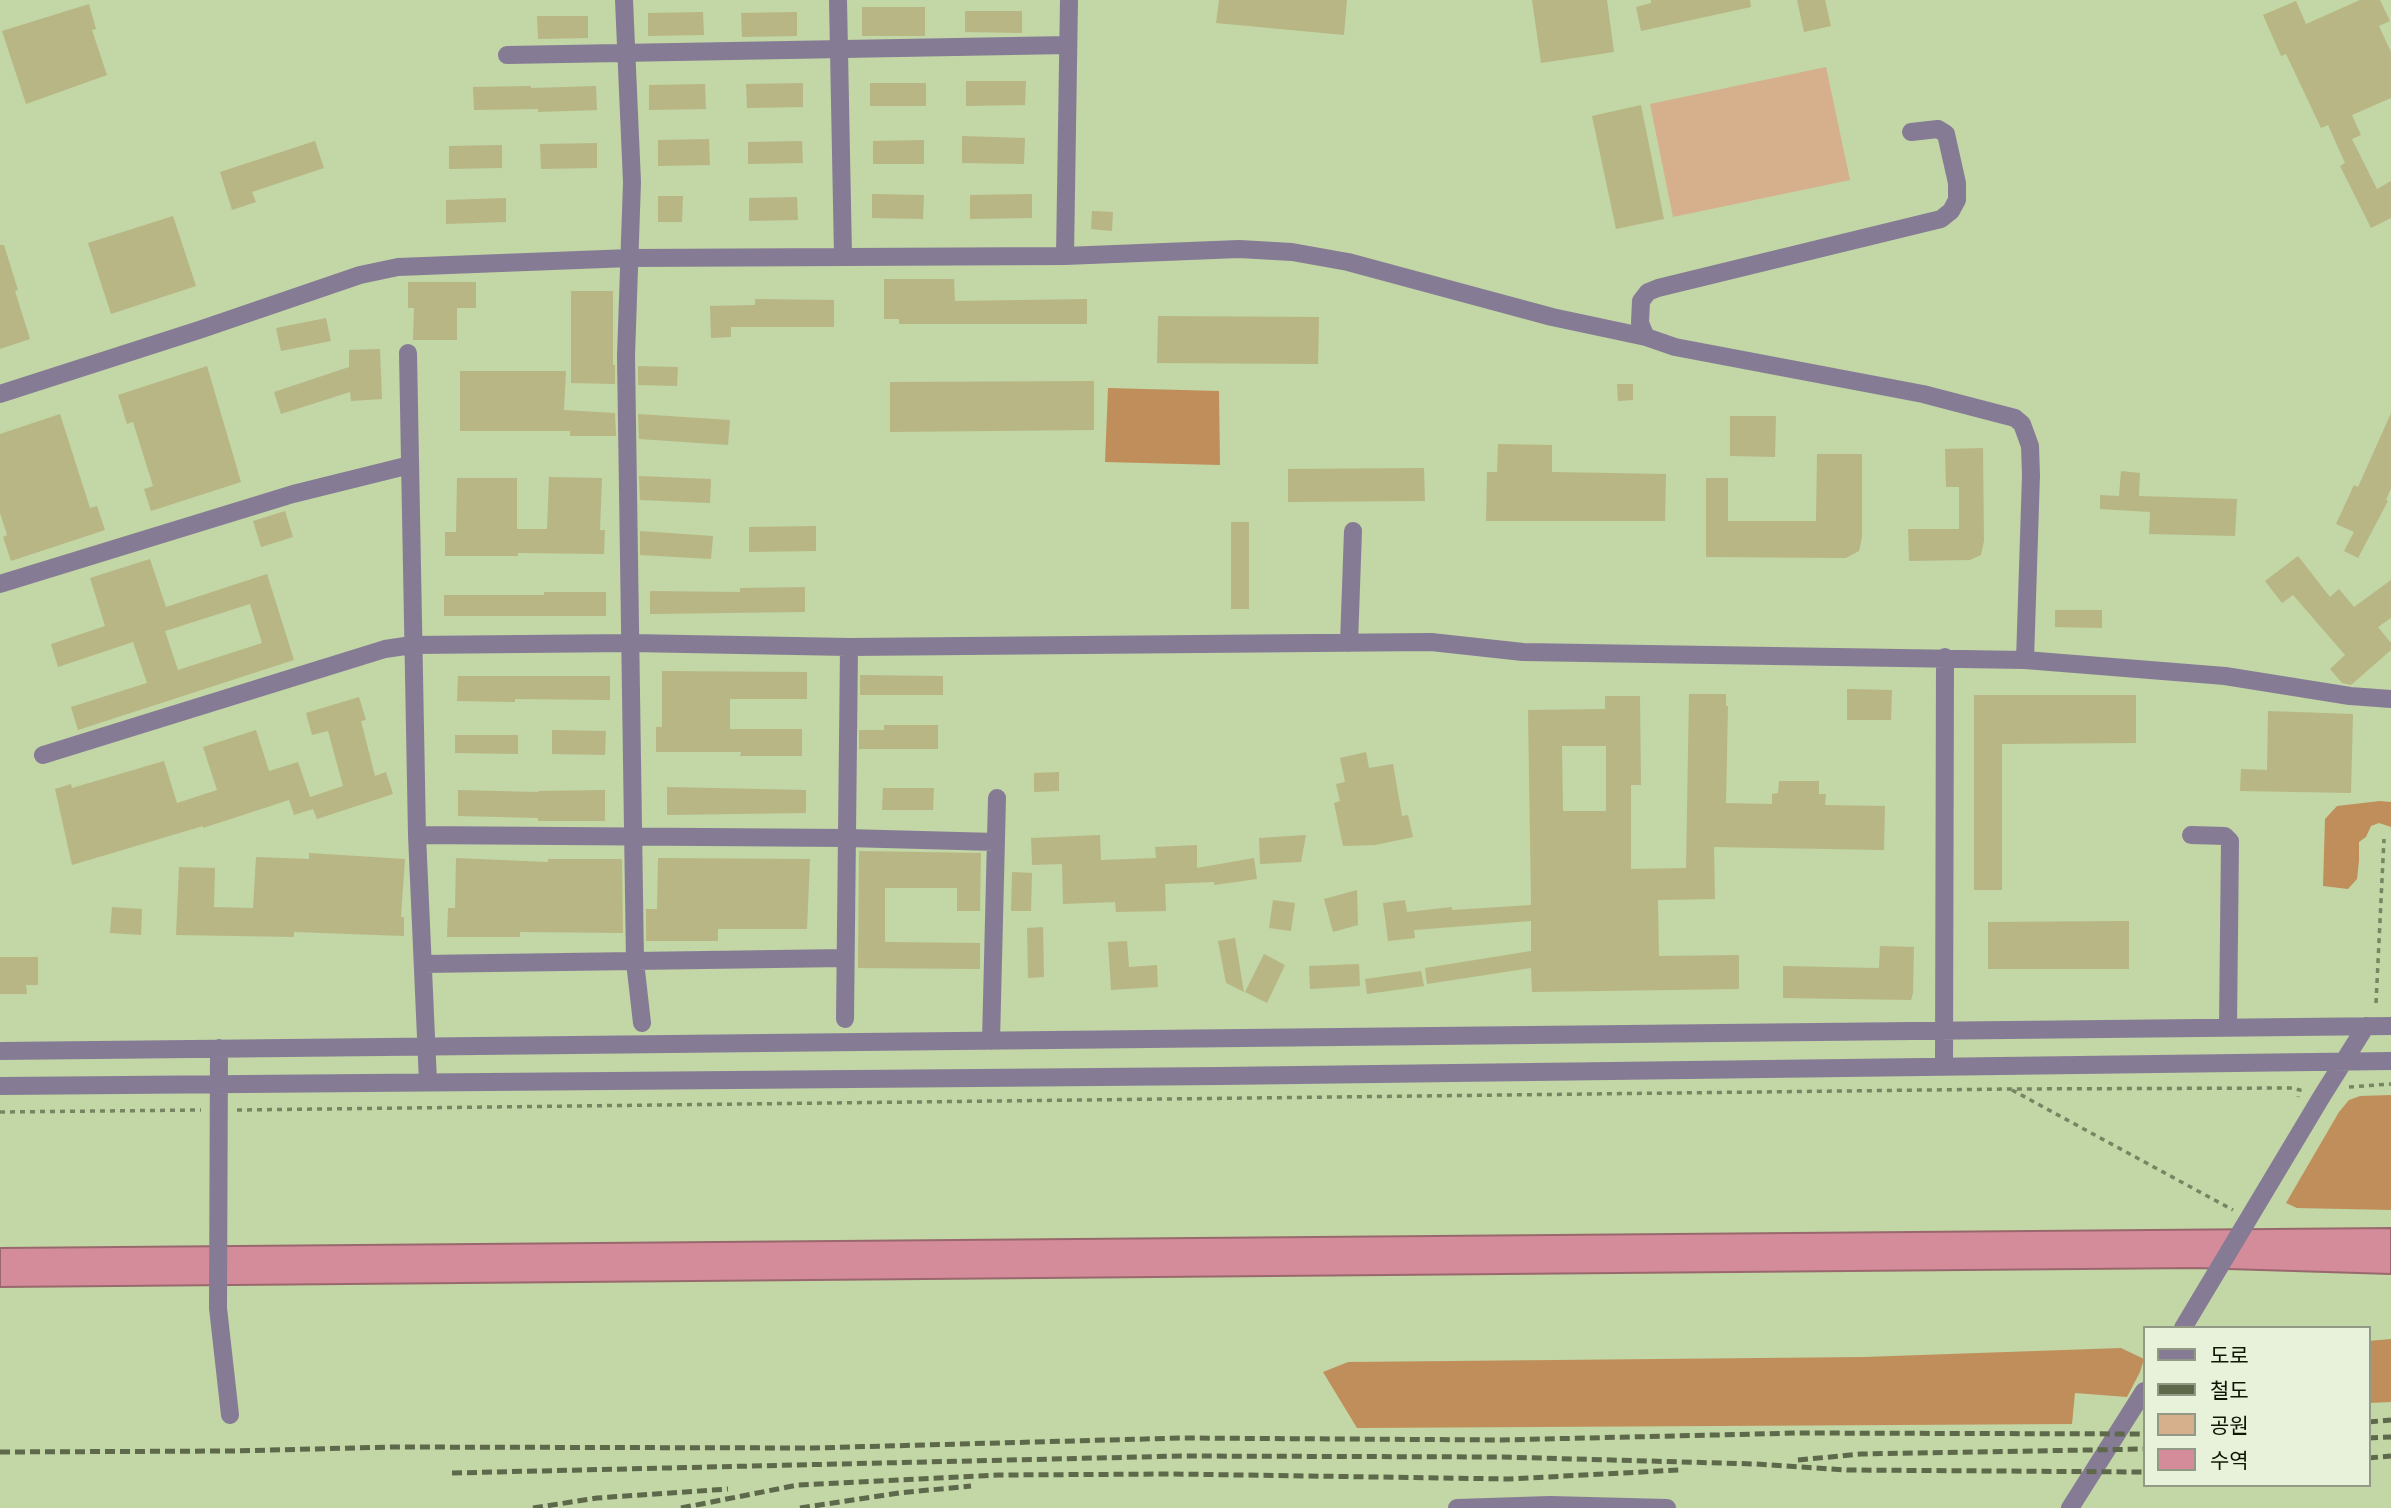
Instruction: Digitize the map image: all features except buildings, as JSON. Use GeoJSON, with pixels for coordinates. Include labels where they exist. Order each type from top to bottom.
{"type":"FeatureCollection","features":[{"type":"Feature","properties":{"kind":"street"},"geometry":{"type":"LineString","coordinates":[[624,0],[632,182],[626,369],[635,962],[642,1023]]}},
{"type":"Feature","properties":{"kind":"street"},"geometry":{"type":"LineString","coordinates":[[838,0],[843,256]]}},
{"type":"Feature","properties":{"kind":"street"},"geometry":{"type":"LineString","coordinates":[[1065,256],[1069,0]]}},
{"type":"Feature","properties":{"kind":"street"},"geometry":{"type":"LineString","coordinates":[[507,55],[1069,45]]}},
{"type":"Feature","properties":{"kind":"street"},"geometry":{"type":"LineString","coordinates":[[1646,337],[1640,323],[1641,301],[1648,292],[1941,219],[1951,211],[1956,200],[1957,183],[1946,134],[1938,129],[1911,132]]}},
{"type":"Feature","properties":{"kind":"street"},"geometry":{"type":"LineString","coordinates":[[0,394],[360,275],[398,267],[630,258],[1065,256],[1239,249],[1292,252],[1348,262],[1552,317],[1646,337],[1675,346],[1923,394],[2015,418],[2022,424],[2030,446],[2025,660]]}},
{"type":"Feature","properties":{"kind":"street"},"geometry":{"type":"LineString","coordinates":[[408,353],[417,835],[428,1082]]}},
{"type":"Feature","properties":{"kind":"street"},"geometry":{"type":"LineString","coordinates":[[0,584],[293,494],[410,464]]}},
{"type":"Feature","properties":{"kind":"street"},"geometry":{"type":"LineString","coordinates":[[1349,643],[1353,531]]}},
{"type":"Feature","properties":{"kind":"street"},"geometry":{"type":"LineString","coordinates":[[43,755],[385,649],[412,645],[631,643],[849,647],[1431,642],[1523,652],[2025,660],[2225,676],[2350,696],[2391,699]]}},
{"type":"Feature","properties":{"kind":"street"},"geometry":{"type":"LineString","coordinates":[[845,1019],[849,647]]}},
{"type":"Feature","properties":{"kind":"street"},"geometry":{"type":"LineString","coordinates":[[1944,1066],[1945,657]]}},
{"type":"Feature","properties":{"kind":"street"},"geometry":{"type":"LineString","coordinates":[[991,1041],[997,798]]}},
{"type":"Feature","properties":{"kind":"street"},"geometry":{"type":"LineString","coordinates":[[417,835],[634,835],[996,842]]}},
{"type":"Feature","properties":{"kind":"street"},"geometry":{"type":"LineString","coordinates":[[2191,835],[2225,836],[2230,841],[2228,1027]]}},
{"type":"Feature","properties":{"kind":"street"},"geometry":{"type":"LineString","coordinates":[[423,964],[845,958]]}},
{"type":"Feature","properties":{"kind":"street"},"geometry":{"type":"LineString","coordinates":[[2184,1326],[2367,1026]]}},
{"type":"Feature","properties":{"kind":"street"},"geometry":{"type":"LineString","coordinates":[[0,1051],[2391,1026]]}},
{"type":"Feature","properties":{"kind":"street"},"geometry":{"type":"LineString","coordinates":[[219,1048],[218,1307],[230,1415]]}},
{"type":"Feature","properties":{"kind":"street"},"geometry":{"type":"LineString","coordinates":[[0,1086],[1220,1076],[2391,1061]]}},
{"type":"Feature","properties":{"kind":"street"},"geometry":{"type":"LineString","coordinates":[[2070,1508],[2142,1394]]}},
{"type":"Feature","properties":{"kind":"street"},"geometry":{"type":"LineString","coordinates":[[1457,1508],[1550,1505],[1667,1508]]}},
{"type":"Feature","properties":{"kind":"path"},"geometry":{"type":"LineString","coordinates":[[2376,1003],[2384,839]]}},
{"type":"Feature","properties":{"kind":"path"},"geometry":{"type":"LineString","coordinates":[[2343,1092],[2348,1087],[2391,1084]]}},
{"type":"Feature","properties":{"kind":"path"},"geometry":{"type":"LineString","coordinates":[[0,1112],[2292,1087],[2300,1090],[2296,1105]]}},
{"type":"Feature","properties":{"kind":"path"},"geometry":{"type":"LineString","coordinates":[[2011,1089],[2235,1211],[2250,1216]]}},
{"type":"Feature","properties":{"kind":"green space"},"geometry":{"type":"Polygon","coordinates":[[[1826,67],[1850,180],[1673,217],[1650,104],[1826,67]]]}},
{"type":"Feature","properties":{"kind":"shaded area"},"geometry":{"type":"Polygon","coordinates":[[[1108,388],[1219,391],[1220,465],[1105,462],[1108,388]]]}},
{"type":"Feature","properties":{"kind":"shaded area"},"geometry":{"type":"Polygon","coordinates":[[[2391,802],[2391,827],[2379,823],[2371,826],[2366,837],[2359,842],[2357,879],[2348,889],[2323,886],[2325,819],[2337,806],[2391,802]]]}},
{"type":"Feature","properties":{"kind":"shaded area"},"geometry":{"type":"Polygon","coordinates":[[[2391,1095],[2391,1210],[2297,1208],[2286,1203],[2339,1112],[2349,1100],[2360,1096],[2391,1095]]]}},
{"type":"Feature","properties":{"kind":"shaded area"},"geometry":{"type":"Polygon","coordinates":[[[2391,1339],[2391,1402],[2370,1403],[2370,1341],[2391,1339]]]}},
{"type":"Feature","properties":{"kind":"shaded area"},"geometry":{"type":"Polygon","coordinates":[[[2121,1348],[2142,1358],[2142,1366],[2127,1397],[2075,1393],[2072,1424],[1357,1428],[1323,1372],[1348,1362],[1864,1357],[2121,1348]]]}},
{"type":"Feature","properties":{"kind":"water"},"geometry":{"type":"Polygon","coordinates":[[[2391,1228],[2391,1274],[2196,1268],[0,1287],[0,1248],[2391,1228]]]}},
{"type":"Feature","properties":{"kind":"railway"},"geometry":{"type":"LineString","coordinates":[[2370,1422],[2391,1420]]}},
{"type":"Feature","properties":{"kind":"railway"},"geometry":{"type":"LineString","coordinates":[[0,1452],[395,1447],[813,1448],[1182,1438],[1501,1440],[1800,1433],[2142,1434]]}},
{"type":"Feature","properties":{"kind":"railway"},"geometry":{"type":"LineString","coordinates":[[2370,1438],[2391,1437]]}},
{"type":"Feature","properties":{"kind":"railway"},"geometry":{"type":"LineString","coordinates":[[1798,1460],[1861,1454],[2142,1449]]}},
{"type":"Feature","properties":{"kind":"railway"},"geometry":{"type":"LineString","coordinates":[[452,1473],[1182,1456],[1503,1457],[1756,1464],[1847,1470],[2142,1472]]}},
{"type":"Feature","properties":{"kind":"railway"},"geometry":{"type":"LineString","coordinates":[[2370,1458],[2391,1456]]}},
{"type":"Feature","properties":{"kind":"railway"},"geometry":{"type":"LineString","coordinates":[[681,1508],[798,1485],[998,1475],[1175,1474],[1509,1479],[1679,1470]]}},
{"type":"Feature","properties":{"kind":"railway"},"geometry":{"type":"LineString","coordinates":[[800,1508],[899,1493],[971,1486]]}},
{"type":"Feature","properties":{"kind":"railway"},"geometry":{"type":"LineString","coordinates":[[533,1508],[597,1498],[728,1489]]}}]}
